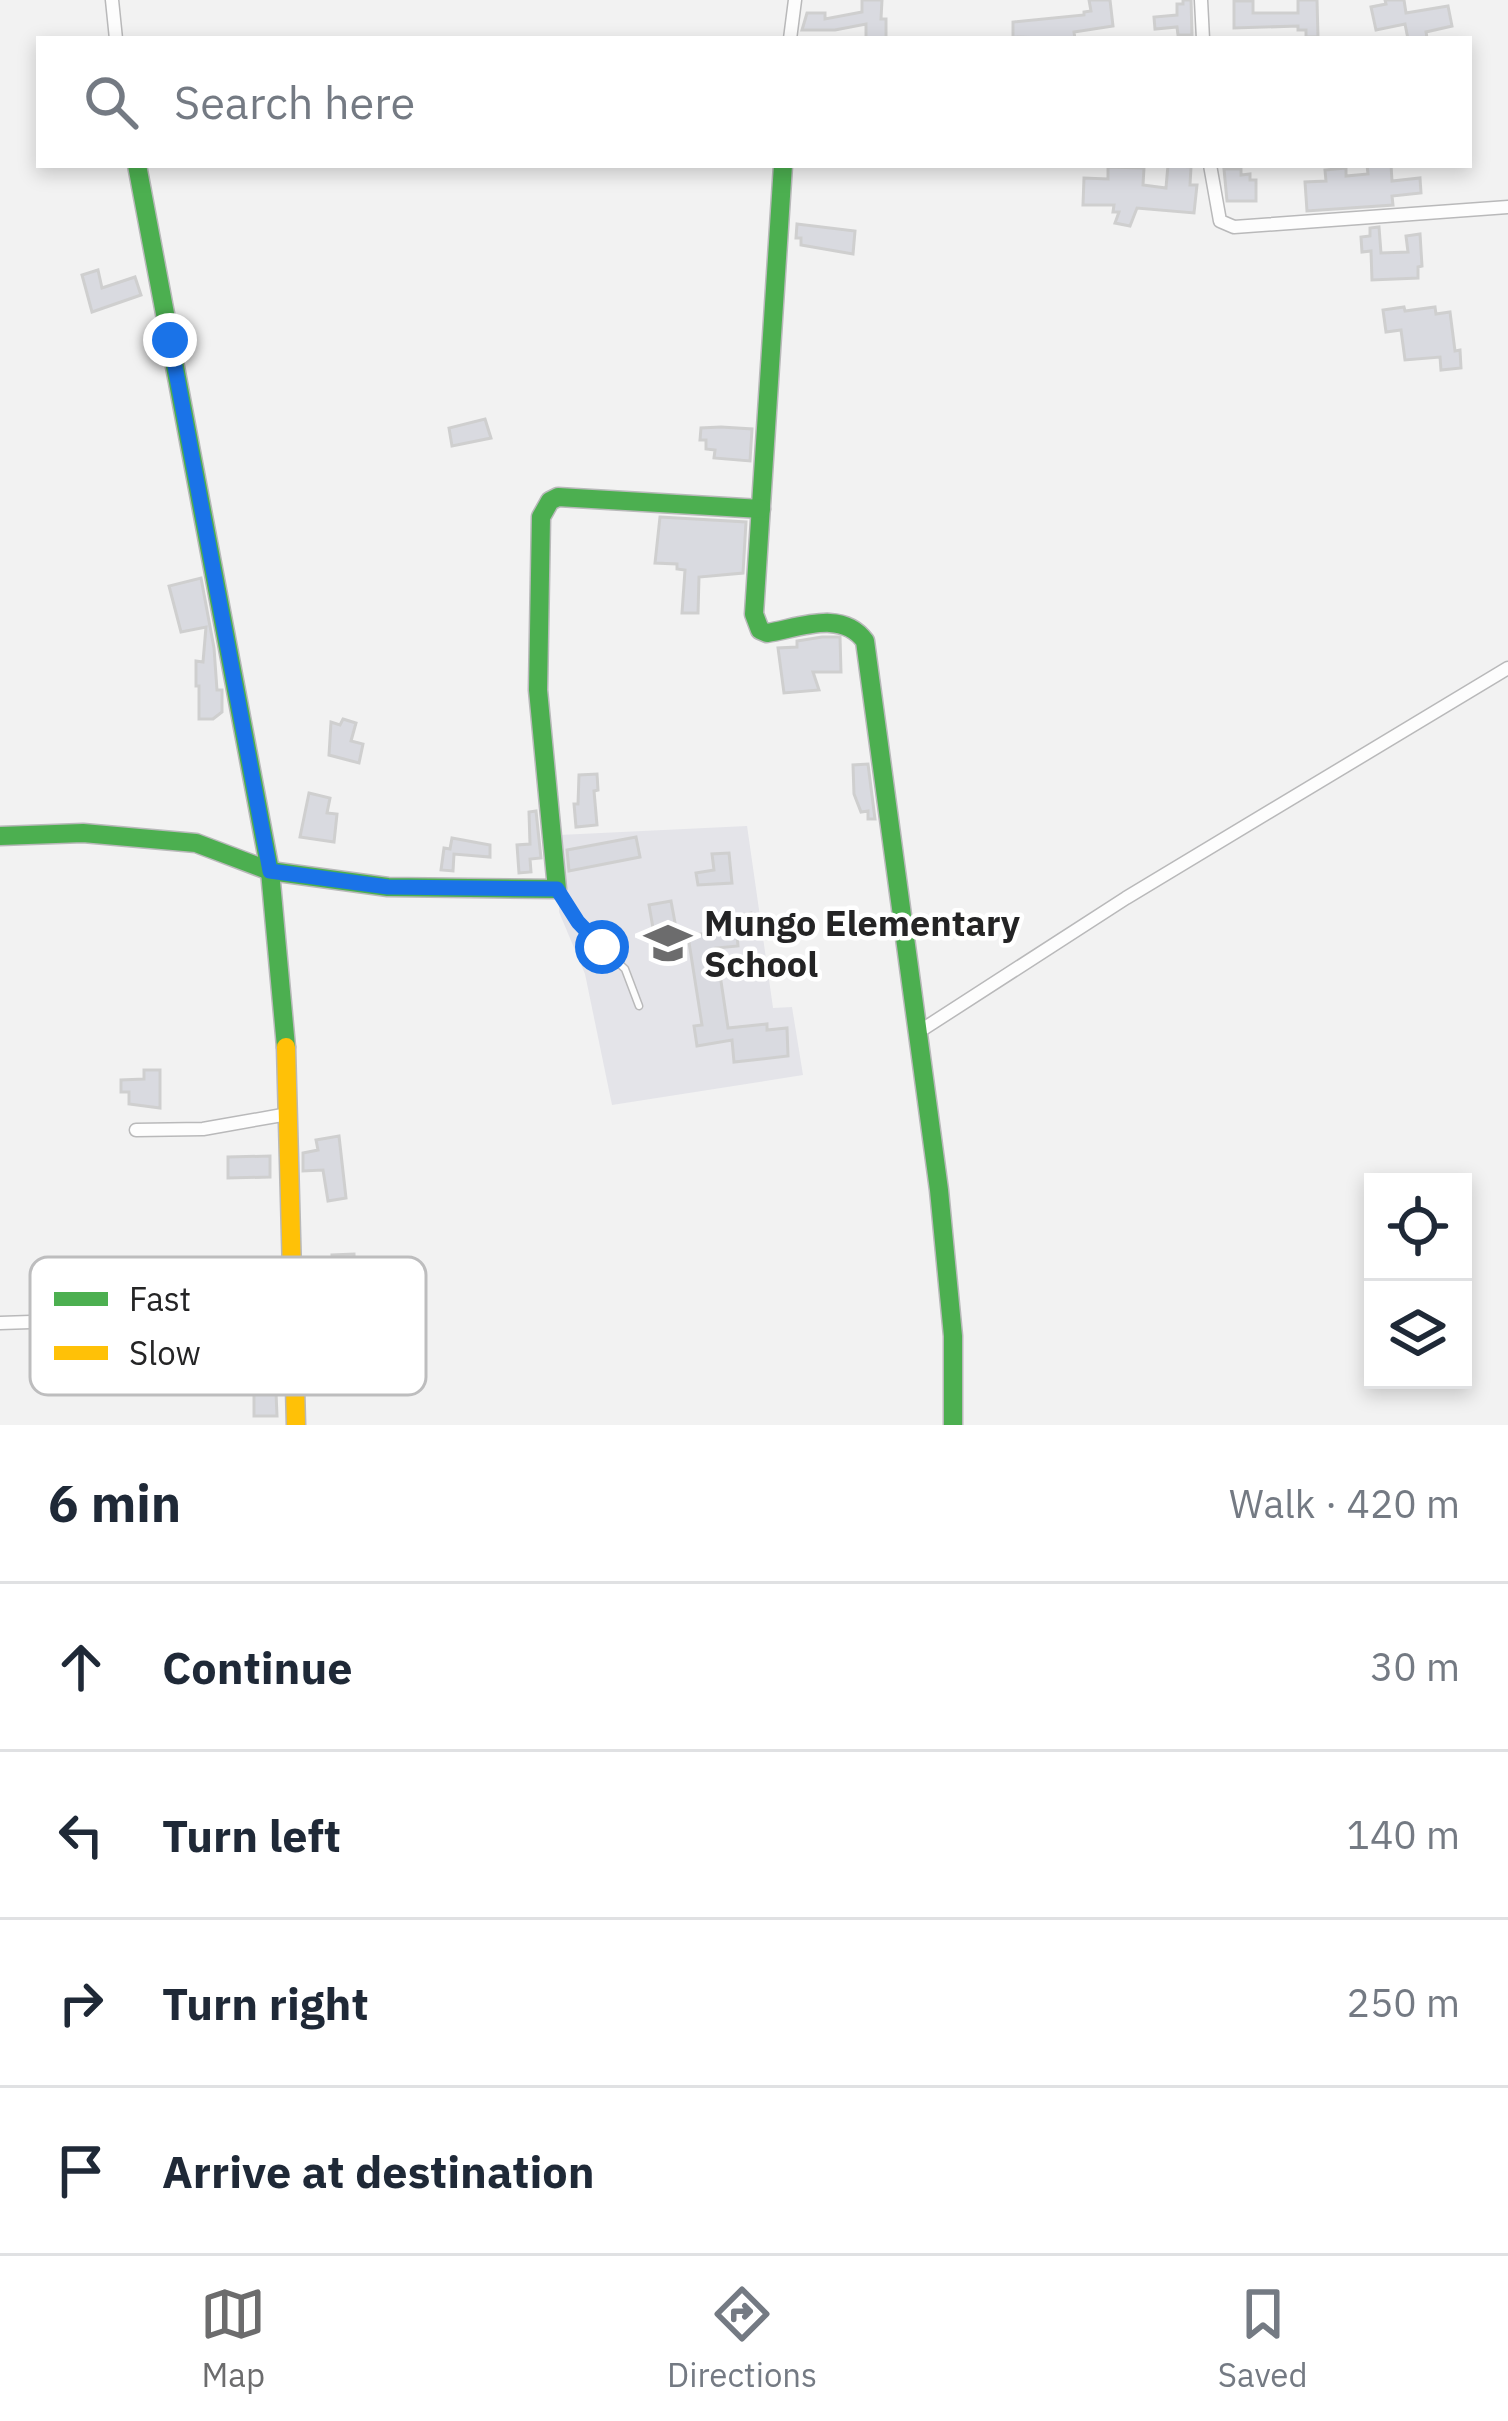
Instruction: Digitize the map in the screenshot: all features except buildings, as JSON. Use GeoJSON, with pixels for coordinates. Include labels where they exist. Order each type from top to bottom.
{"type":"FeatureCollection","features":[{"type":"Feature","properties":{"kind":"street"},"geometry":{"type":"LineString","coordinates":[[112,0],[116,36]]}},
{"type":"Feature","properties":{"kind":"street"},"geometry":{"type":"LineString","coordinates":[[790,36],[795,0]]}},
{"type":"Feature","properties":{"kind":"street"},"geometry":{"type":"LineString","coordinates":[[1201,0],[1203,36]]}},
{"type":"Feature","properties":{"kind":"street"},"geometry":{"type":"LineString","coordinates":[[138,168],[270,871],[286,1032],[293,1257]]}},
{"type":"Feature","properties":{"kind":"street"},"geometry":{"type":"LineString","coordinates":[[782,168],[754,614],[760,630],[844,622],[861,630],[865,640],[920,1031],[952,1336],[953,1425]]}},
{"type":"Feature","properties":{"kind":"street"},"geometry":{"type":"LineString","coordinates":[[1211,168],[1220,221],[1234,227],[1508,207]]}},
{"type":"Feature","properties":{"kind":"street"},"geometry":{"type":"LineString","coordinates":[[0,836],[83,833],[196,843],[270,871],[388,887],[557,889],[538,690],[544,508],[558,497],[761,509]]}},
{"type":"Feature","properties":{"kind":"street"},"geometry":{"type":"LineString","coordinates":[[920,1031],[1126,898],[1508,668]]}},
{"type":"Feature","properties":{"kind":"street"},"geometry":{"type":"LineString","coordinates":[[136,1130],[203,1130],[288,1114]]}},
{"type":"Feature","properties":{"kind":"street"},"geometry":{"type":"LineString","coordinates":[[0,1323],[30,1322]]}},
{"type":"Feature","properties":{"kind":"lane"},"geometry":{"type":"LineString","coordinates":[[557,889],[590,937],[625,969],[639,1006]]}},
{"type":"Feature","properties":{"kind":"shaded area","name":"Mungo Elementary School"},"geometry":{"type":"Polygon","coordinates":[[[747,826],[773,1008],[792,1007],[803,1075],[612,1105],[585,974],[559,912],[559,835],[747,826]]]}},
{"type":"Feature","properties":{"kind":"traffic: fast"},"geometry":{"type":"LineString","coordinates":[[138,168],[270,871],[286,1047]]}},
{"type":"Feature","properties":{"kind":"traffic: fast"},"geometry":{"type":"LineString","coordinates":[[783,168],[754,614],[760,630],[767,633],[832,623],[855,631],[865,641],[939,1190],[953,1336],[953,1425]]}},
{"type":"Feature","properties":{"kind":"traffic: fast"},"geometry":{"type":"LineString","coordinates":[[0,836],[83,833],[196,843],[270,871],[388,887],[557,889],[538,690],[541,517],[558,497],[761,509]]}},
{"type":"Feature","properties":{"kind":"traffic: slow"},"geometry":{"type":"LineString","coordinates":[[286,1047],[292,1257]]}},
{"type":"Feature","properties":{"kind":"traffic: slow"},"geometry":{"type":"LineString","coordinates":[[295,1395],[296,1425]]}},
{"type":"Feature","properties":{"kind":"place","name":"Mungo Elementary School"},"geometry":{"type":"Point","coordinates":[668,943]}},
{"type":"Feature","properties":{"kind":"route"},"geometry":{"type":"LineString","coordinates":[[170,340],[270,871],[388,887],[557,889],[578,922],[602,947]]}}]}
